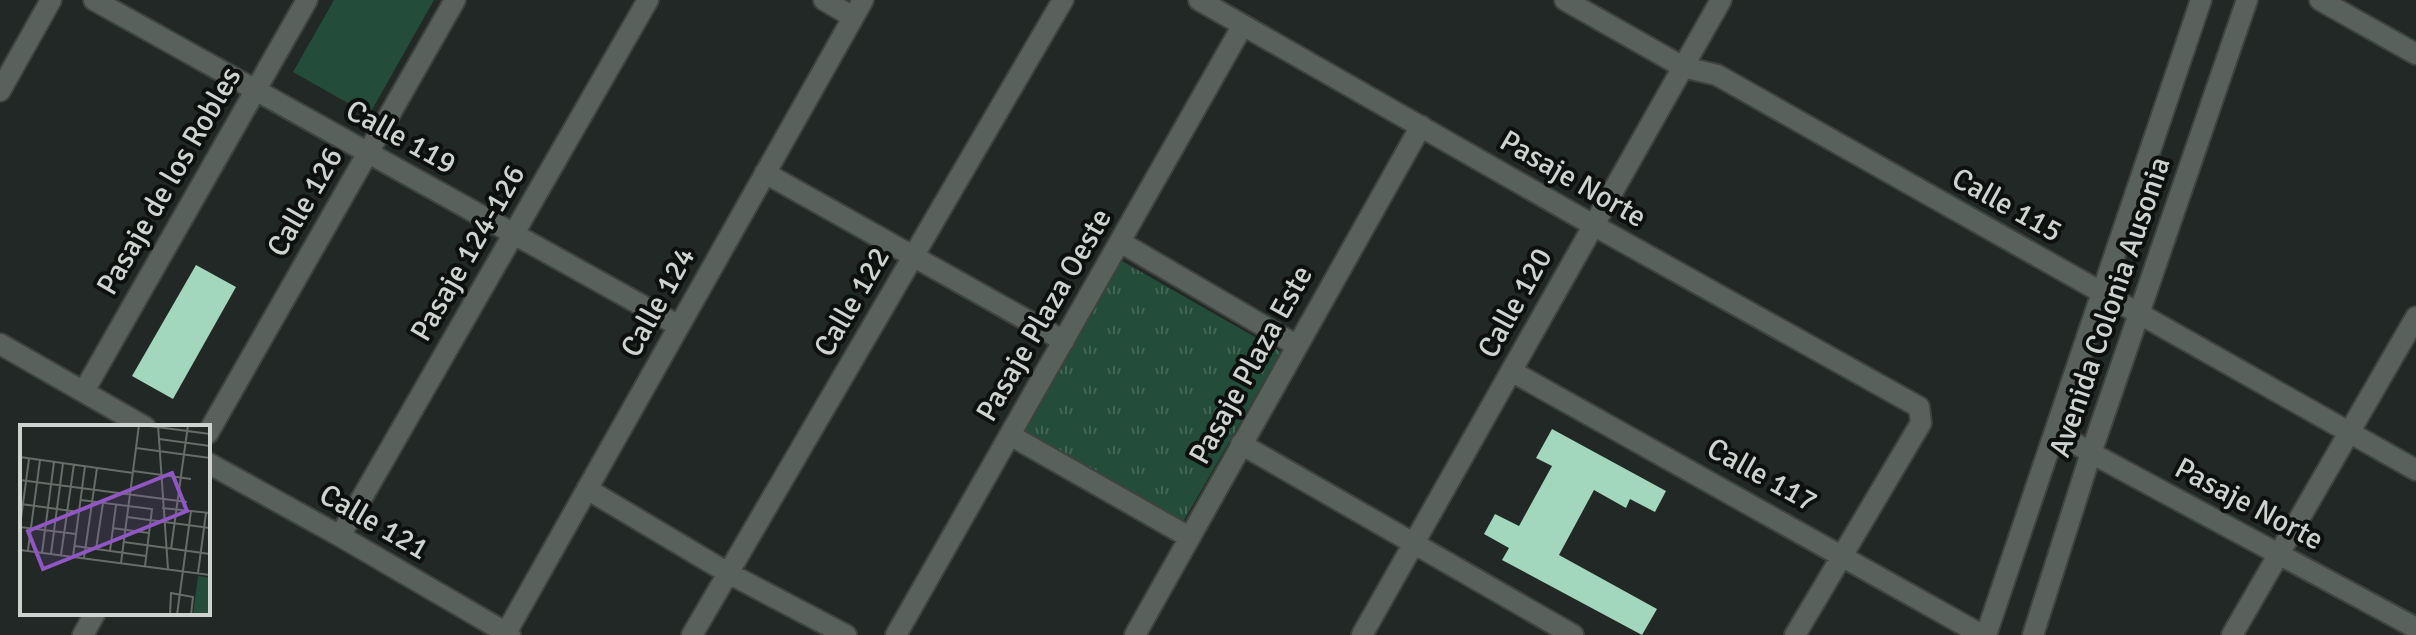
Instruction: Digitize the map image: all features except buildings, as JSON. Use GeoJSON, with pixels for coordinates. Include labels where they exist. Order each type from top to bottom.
{"type":"FeatureCollection","features":[{"type":"Feature","properties":{"kind":"street"},"geometry":{"type":"LineString","coordinates":[[0,91],[51,0]]}},
{"type":"Feature","properties":{"kind":"street","name":"Calle 119"},"geometry":{"type":"LineString","coordinates":[[94,0],[679,326]]}},
{"type":"Feature","properties":{"kind":"street","name":"Pasaje de los Robles"},"geometry":{"type":"LineString","coordinates":[[84,391],[307,0]]}},
{"type":"Feature","properties":{"kind":"street","name":"Calle 126"},"geometry":{"type":"LineString","coordinates":[[210,429],[455,0]]}},
{"type":"Feature","properties":{"kind":"street","name":"Pasaje 124-126"},"geometry":{"type":"LineString","coordinates":[[340,536],[648,0]]}},
{"type":"Feature","properties":{"kind":"street"},"geometry":{"type":"LineString","coordinates":[[824,0],[858,8]]}},
{"type":"Feature","properties":{"kind":"street","name":"Calle 122"},"geometry":{"type":"LineString","coordinates":[[692,635],[1063,0]]}},
{"type":"Feature","properties":{"kind":"street","name":"Pasaje Norte"},"geometry":{"type":"LineString","coordinates":[[1199,0],[1919,407],[1921,423],[1842,554]]}},
{"type":"Feature","properties":{"kind":"street","name":"Calle 115"},"geometry":{"type":"LineString","coordinates":[[1565,0],[1683,67],[1717,75],[2416,470]]}},
{"type":"Feature","properties":{"kind":"street","name":"Calle 120"},"geometry":{"type":"LineString","coordinates":[[1362,635],[1721,0]]}},
{"type":"Feature","properties":{"kind":"street","name":"Avenida Colonia Ausonia"},"geometry":{"type":"LineString","coordinates":[[1984,635],[2201,0]]}},
{"type":"Feature","properties":{"kind":"street","name":"Avenida Colonia Ausonia"},"geometry":{"type":"LineString","coordinates":[[2033,635],[2091,453],[2247,0]]}},
{"type":"Feature","properties":{"kind":"street"},"geometry":{"type":"LineString","coordinates":[[2320,0],[2416,54]]}},
{"type":"Feature","properties":{"kind":"street","name":"Calle 124"},"geometry":{"type":"LineString","coordinates":[[508,634],[858,8]]}},
{"type":"Feature","properties":{"kind":"street","name":"Pasaje Plaza Oeste"},"geometry":{"type":"LineString","coordinates":[[896,635],[1243,25]]}},
{"type":"Feature","properties":{"kind":"street","name":"Pasaje Plaza Este"},"geometry":{"type":"LineString","coordinates":[[1135,635],[1421,126]]}},
{"type":"Feature","properties":{"kind":"street"},"geometry":{"type":"LineString","coordinates":[[765,173],[1064,341]]}},
{"type":"Feature","properties":{"kind":"street"},"geometry":{"type":"LineString","coordinates":[[1120,242],[1296,345]]}},
{"type":"Feature","properties":{"kind":"street"},"geometry":{"type":"LineString","coordinates":[[2232,635],[2416,317]]}},
{"type":"Feature","properties":{"kind":"street"},"geometry":{"type":"LineString","coordinates":[[0,344],[142,425]]}},
{"type":"Feature","properties":{"kind":"street","name":"Calle 117"},"geometry":{"type":"LineString","coordinates":[[1511,371],[1984,635]]}},
{"type":"Feature","properties":{"kind":"street","name":"Pasaje Norte"},"geometry":{"type":"LineString","coordinates":[[2055,431],[2416,628]]}},
{"type":"Feature","properties":{"kind":"street"},"geometry":{"type":"LineString","coordinates":[[1010,435],[1189,537]]}},
{"type":"Feature","properties":{"kind":"street"},"geometry":{"type":"LineString","coordinates":[[1241,444],[1573,635]]}},
{"type":"Feature","properties":{"kind":"street","name":"Calle 121"},"geometry":{"type":"LineString","coordinates":[[210,469],[340,536],[508,634]]}},
{"type":"Feature","properties":{"kind":"street"},"geometry":{"type":"LineString","coordinates":[[587,489],[728,573],[846,635]]}},
{"type":"Feature","properties":{"kind":"street"},"geometry":{"type":"LineString","coordinates":[[1795,635],[1842,554]]}},
{"type":"Feature","properties":{"kind":"street"},"geometry":{"type":"LineString","coordinates":[[83,635],[94,615]]}},
{"type":"Feature","properties":{"kind":"green space"},"geometry":{"type":"Polygon","coordinates":[[[334,0],[434,0],[369,115],[293,72],[334,0]]]}},
{"type":"Feature","properties":{"kind":"green space"},"geometry":{"type":"Polygon","coordinates":[[[1122,261],[1281,352],[1183,522],[1025,431],[1122,261]]]}}]}
